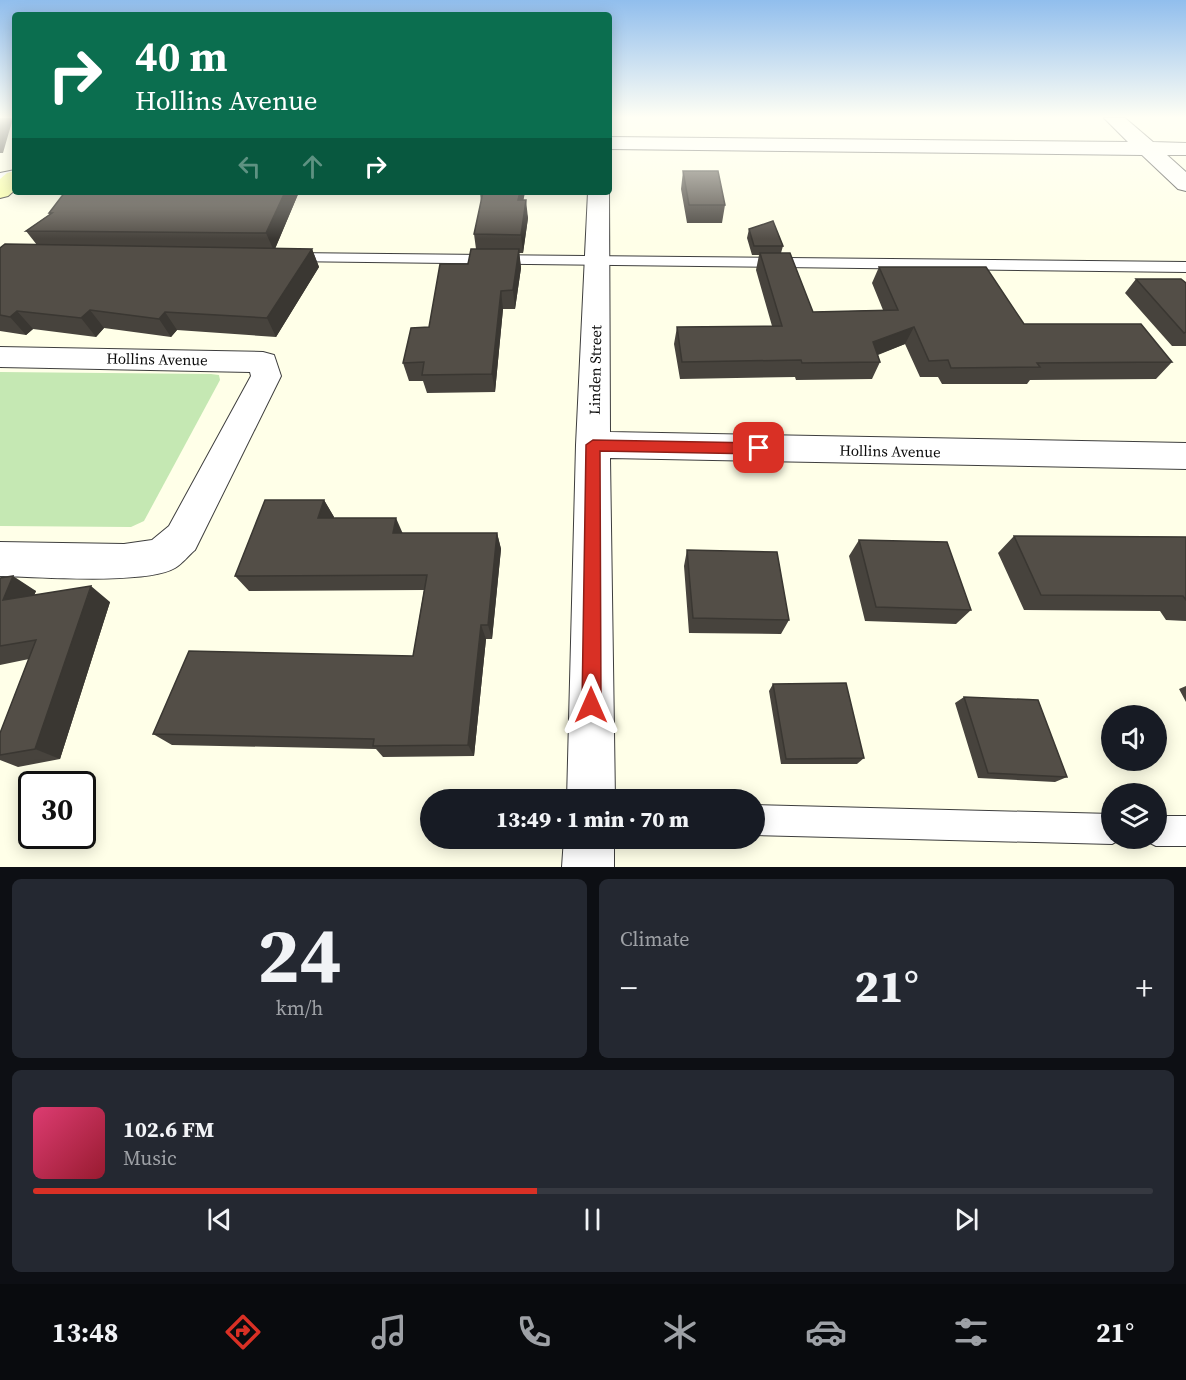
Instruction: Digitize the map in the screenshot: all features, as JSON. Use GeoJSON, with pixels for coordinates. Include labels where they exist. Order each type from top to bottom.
{"type":"FeatureCollection","features":[{"type":"Feature","properties":{"kind":"street"},"geometry":{"type":"LineString","coordinates":[[1158,158],[1186,184]]}},
{"type":"Feature","properties":{"kind":"street"},"geometry":{"type":"LineString","coordinates":[[0,191],[12,179]]}},
{"type":"Feature","properties":{"kind":"street","name":"Linden Street"},"geometry":{"type":"LineString","coordinates":[[591,789],[593,445],[598,195]]}},
{"type":"Feature","properties":{"kind":"street","name":"Hollins Avenue"},"geometry":{"type":"LineString","coordinates":[[0,357],[263,362],[266,376],[182,538],[161,556],[124,561],[0,559]]}},
{"type":"Feature","properties":{"kind":"street","name":"Hollins Avenue"},"geometry":{"type":"LineString","coordinates":[[593,445],[1186,456]]}},
{"type":"Feature","properties":{"kind":"street"},"geometry":{"type":"LineString","coordinates":[[588,867],[589,849]]}},
{"type":"Feature","properties":{"kind":"lane"},"geometry":{"type":"LineString","coordinates":[[275,258],[1186,267]]}},
{"type":"Feature","properties":{"kind":"lane"},"geometry":{"type":"LineString","coordinates":[[765,820],[1101,829]]}},
{"type":"Feature","properties":{"kind":"lane"},"geometry":{"type":"LineString","coordinates":[[1167,831],[1186,831]]}},
{"type":"Feature","properties":{"kind":"green space"},"geometry":{"type":"Polygon","coordinates":[[[0,372],[211,374],[219,375],[220,380],[144,521],[131,527],[0,526],[0,372]]]}},
{"type":"Feature","properties":{"kind":"building"},"geometry":{"type":"Polygon","coordinates":[[[683,171],[718,171],[725,205],[689,205],[683,171]]]}},
{"type":"Feature","properties":{"kind":"building"},"geometry":{"type":"Polygon","coordinates":[[[63,195],[284,195],[266,233],[26,231],[52,213],[49,213],[63,195]]]}},
{"type":"Feature","properties":{"kind":"building"},"geometry":{"type":"Polygon","coordinates":[[[482,195],[519,195],[518,200],[526,200],[521,235],[474,234],[482,195]]]}},
{"type":"Feature","properties":{"kind":"building"},"geometry":{"type":"Polygon","coordinates":[[[773,221],[783,246],[754,246],[749,229],[773,221]]]}},
{"type":"Feature","properties":{"kind":"building"},"geometry":{"type":"Polygon","coordinates":[[[5,244],[312,249],[267,318],[165,312],[159,319],[90,310],[81,318],[17,311],[10,317],[0,315],[0,248],[5,244]]]}},
{"type":"Feature","properties":{"kind":"building"},"geometry":{"type":"Polygon","coordinates":[[[471,249],[519,249],[513,290],[501,291],[492,374],[422,375],[424,362],[403,363],[411,328],[429,327],[440,264],[468,264],[471,249]]]}},
{"type":"Feature","properties":{"kind":"building"},"geometry":{"type":"Polygon","coordinates":[[[760,253],[790,253],[813,312],[898,310],[879,267],[986,267],[1024,324],[1141,324],[1172,362],[1037,363],[1040,367],[951,368],[948,360],[929,361],[914,327],[873,342],[880,362],[802,363],[801,360],[682,362],[677,327],[782,326],[760,253]]]}},
{"type":"Feature","properties":{"kind":"building"},"geometry":{"type":"Polygon","coordinates":[[[1136,279],[1181,279],[1186,283],[1186,332],[1184,333],[1136,279]]]}},
{"type":"Feature","properties":{"kind":"building"},"geometry":{"type":"Polygon","coordinates":[[[265,500],[324,500],[318,518],[396,518],[393,533],[497,533],[488,625],[481,625],[468,745],[373,746],[374,739],[153,734],[189,651],[413,656],[427,575],[235,576],[265,500]]]}},
{"type":"Feature","properties":{"kind":"building"},"geometry":{"type":"Polygon","coordinates":[[[1014,536],[1186,537],[1186,600],[1183,596],[1041,595],[1014,536]]]}},
{"type":"Feature","properties":{"kind":"building"},"geometry":{"type":"Polygon","coordinates":[[[859,540],[947,542],[971,610],[876,607],[859,540]]]}},
{"type":"Feature","properties":{"kind":"building"},"geometry":{"type":"Polygon","coordinates":[[[687,550],[777,552],[789,620],[693,618],[687,550]]]}},
{"type":"Feature","properties":{"kind":"building"},"geometry":{"type":"Polygon","coordinates":[[[13,576],[3,600],[91,586],[35,749],[0,755],[0,733],[36,640],[0,646],[0,578],[13,576]]]}},
{"type":"Feature","properties":{"kind":"building"},"geometry":{"type":"Polygon","coordinates":[[[846,683],[864,758],[786,759],[773,684],[846,683]]]}},
{"type":"Feature","properties":{"kind":"building"},"geometry":{"type":"Polygon","coordinates":[[[964,697],[1038,700],[1067,777],[988,773],[964,697]]]}},
{"type":"Feature","properties":{"kind":"route"},"geometry":{"type":"LineString","coordinates":[[591,705],[593,445],[759,448]]}}]}
